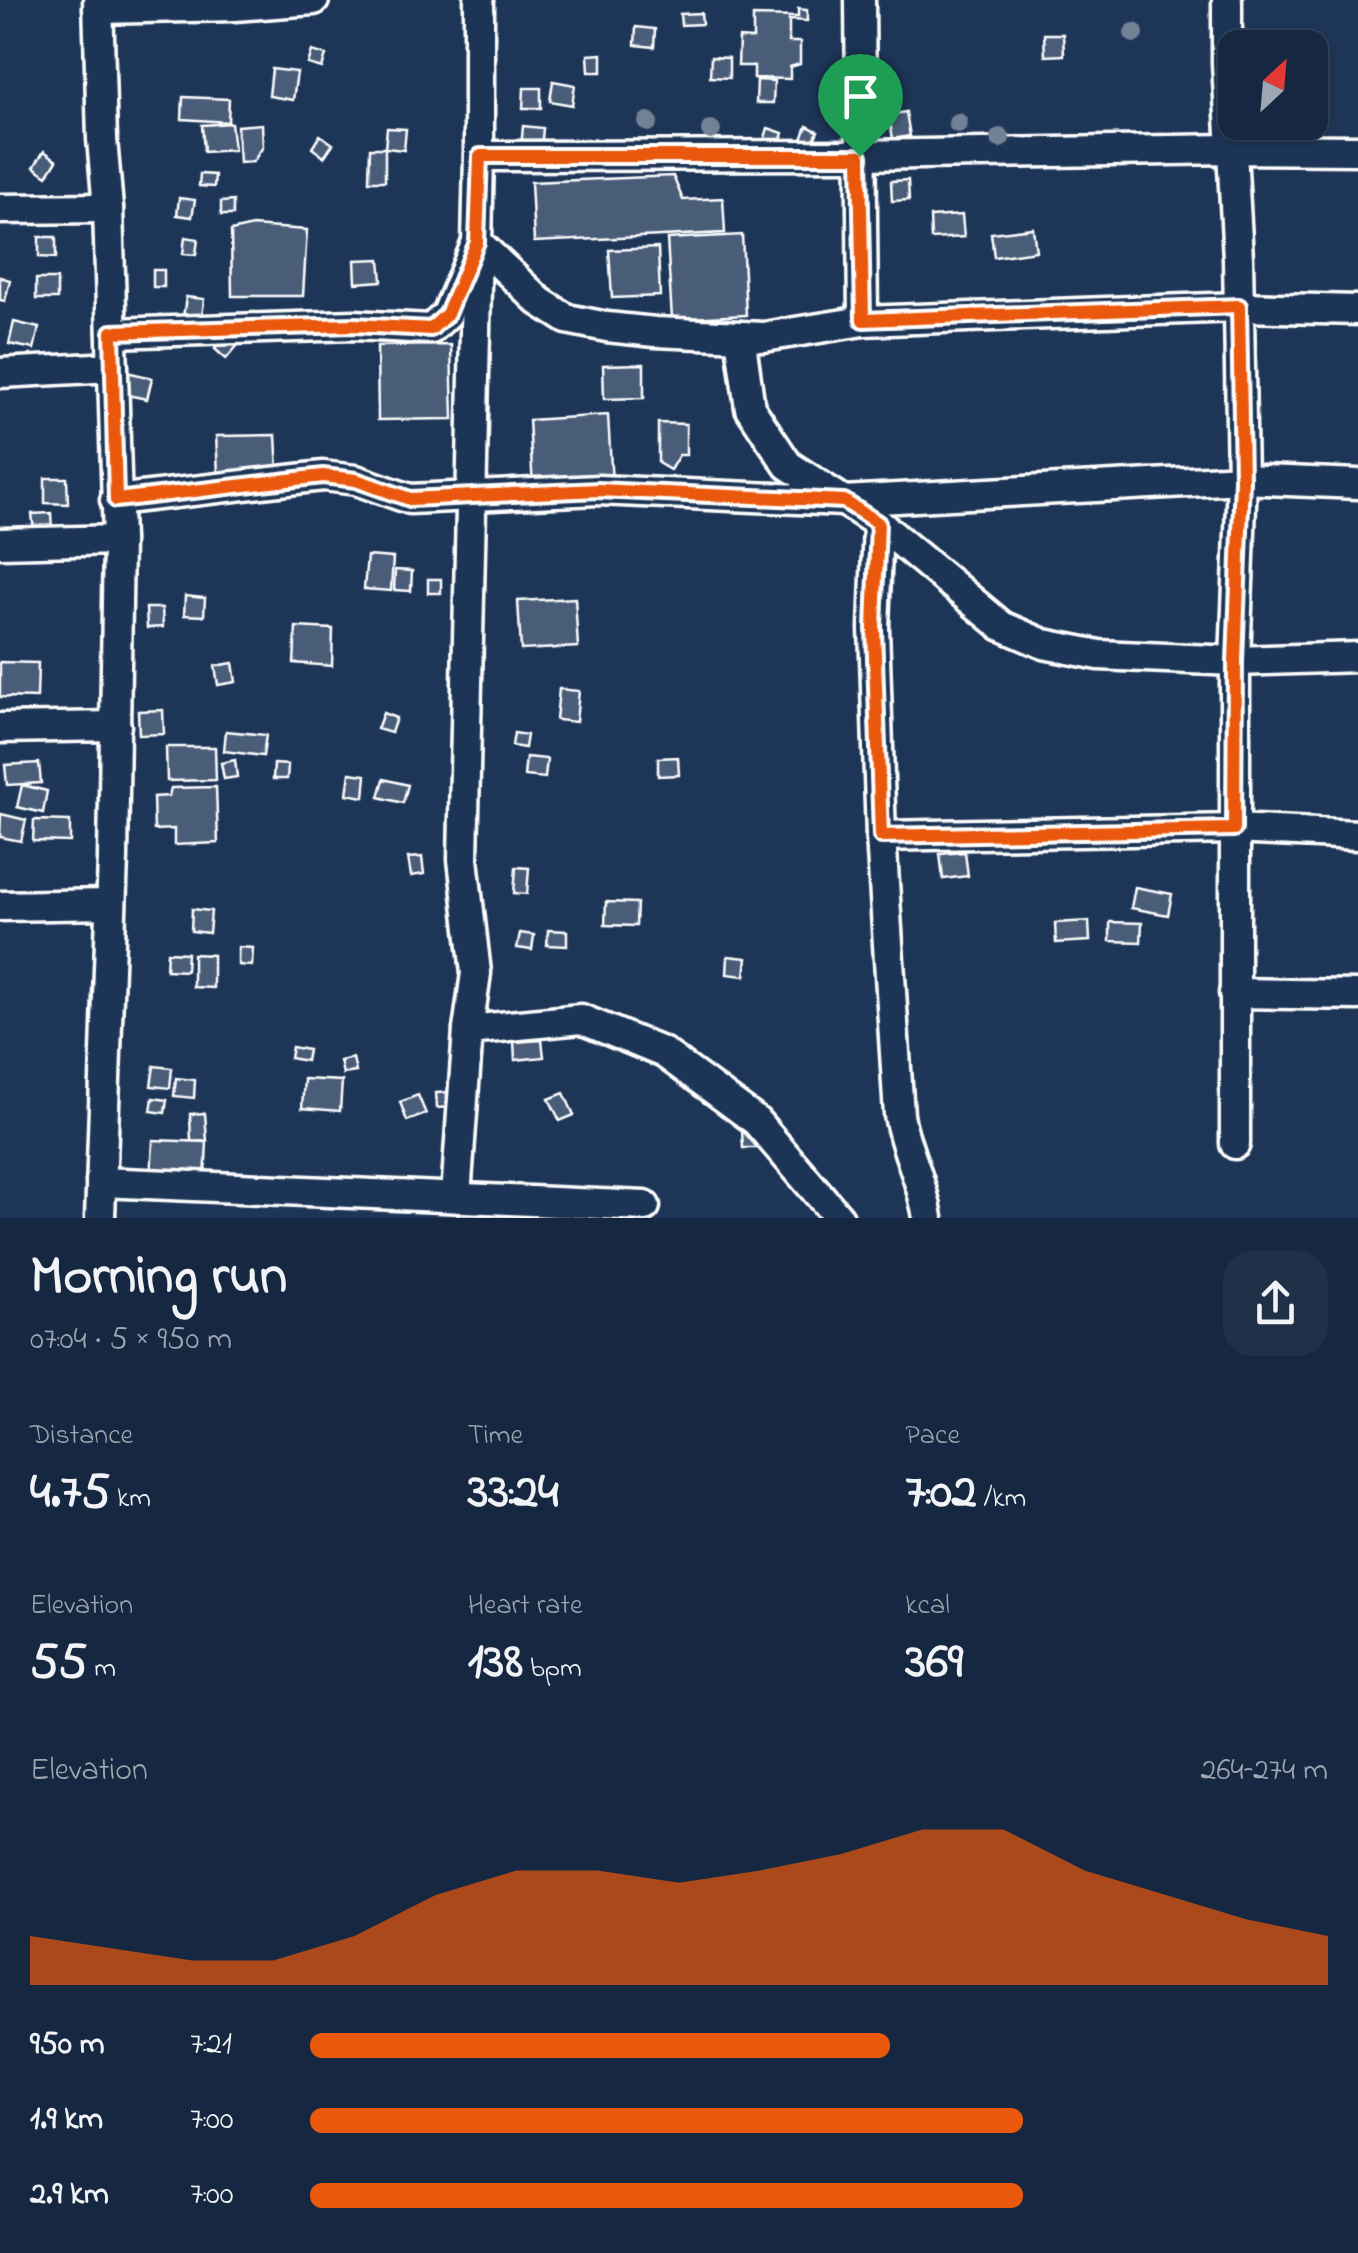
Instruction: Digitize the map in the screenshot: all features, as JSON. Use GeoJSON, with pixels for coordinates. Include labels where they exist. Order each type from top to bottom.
{"type":"FeatureCollection","features":[{"type":"Feature","properties":{"kind":"street"},"geometry":{"type":"LineString","coordinates":[[100,1218],[118,540],[98,5],[235,6],[314,0]]}},
{"type":"Feature","properties":{"kind":"street"},"geometry":{"type":"LineString","coordinates":[[456,1196],[476,973],[463,858],[480,156],[479,0]]}},
{"type":"Feature","properties":{"kind":"street"},"geometry":{"type":"LineString","coordinates":[[860,0],[863,320]]}},
{"type":"Feature","properties":{"kind":"street"},"geometry":{"type":"LineString","coordinates":[[1227,0],[1242,479],[1235,661],[1235,1144]]}},
{"type":"Feature","properties":{"kind":"street"},"geometry":{"type":"LineString","coordinates":[[480,156],[1358,150]]}},
{"type":"Feature","properties":{"kind":"street"},"geometry":{"type":"LineString","coordinates":[[0,209],[108,208]]}},
{"type":"Feature","properties":{"kind":"street"},"geometry":{"type":"LineString","coordinates":[[112,332],[354,325],[431,329],[447,314],[477,242]]}},
{"type":"Feature","properties":{"kind":"street"},"geometry":{"type":"LineString","coordinates":[[477,242],[538,300],[567,319],[655,332],[764,337],[863,320],[1239,306],[1358,310]]}},
{"type":"Feature","properties":{"kind":"street"},"geometry":{"type":"LineString","coordinates":[[740,336],[750,408],[788,466],[878,523],[1002,626],[1044,644],[1099,655],[1235,661],[1358,657]]}},
{"type":"Feature","properties":{"kind":"street"},"geometry":{"type":"LineString","coordinates":[[0,373],[113,368]]}},
{"type":"Feature","properties":{"kind":"street"},"geometry":{"type":"LineString","coordinates":[[116,500],[323,476],[356,480],[410,499],[598,490],[844,501],[1242,479],[1358,484]]}},
{"type":"Feature","properties":{"kind":"street"},"geometry":{"type":"LineString","coordinates":[[878,523],[874,628],[881,836],[900,1115],[902,1134],[917,1170],[928,1218]]}},
{"type":"Feature","properties":{"kind":"street"},"geometry":{"type":"LineString","coordinates":[[0,543],[118,540]]}},
{"type":"Feature","properties":{"kind":"street"},"geometry":{"type":"LineString","coordinates":[[0,728],[116,726]]}},
{"type":"Feature","properties":{"kind":"street"},"geometry":{"type":"LineString","coordinates":[[881,836],[1234,829],[1358,835]]}},
{"type":"Feature","properties":{"kind":"street"},"geometry":{"type":"LineString","coordinates":[[0,906],[110,904]]}},
{"type":"Feature","properties":{"kind":"street"},"geometry":{"type":"LineString","coordinates":[[1234,993],[1358,996]]}},
{"type":"Feature","properties":{"kind":"street"},"geometry":{"type":"LineString","coordinates":[[468,1030],[581,1019],[664,1052],[756,1122],[838,1218]]}},
{"type":"Feature","properties":{"kind":"street"},"geometry":{"type":"LineString","coordinates":[[101,1182],[645,1206]]}},
{"type":"Feature","properties":{"kind":"building"},"geometry":{"type":"Polygon","coordinates":[[[798,9],[807,10],[807,21],[789,20],[789,42],[800,42],[800,64],[790,67],[790,79],[754,78],[754,66],[738,66],[739,38],[753,39],[753,16],[798,17],[798,9]]]}},
{"type":"Feature","properties":{"kind":"building"},"geometry":{"type":"Polygon","coordinates":[[[701,13],[702,24],[681,25],[680,14],[701,13]]]}},
{"type":"Feature","properties":{"kind":"building"},"geometry":{"type":"Polygon","coordinates":[[[636,27],[655,29],[654,47],[635,45],[636,27]]]}},
{"type":"Feature","properties":{"kind":"building"},"geometry":{"type":"Polygon","coordinates":[[[1044,34],[1063,34],[1064,55],[1045,56],[1044,34]]]}},
{"type":"Feature","properties":{"kind":"building"},"geometry":{"type":"Polygon","coordinates":[[[312,51],[326,55],[322,68],[308,64],[312,51]]]}},
{"type":"Feature","properties":{"kind":"building"},"geometry":{"type":"Polygon","coordinates":[[[602,54],[602,72],[589,72],[588,55],[602,54]]]}},
{"type":"Feature","properties":{"kind":"building"},"geometry":{"type":"Polygon","coordinates":[[[711,57],[729,58],[729,78],[710,77],[711,57]]]}},
{"type":"Feature","properties":{"kind":"building"},"geometry":{"type":"Polygon","coordinates":[[[272,69],[297,72],[293,100],[269,96],[272,69]]]}},
{"type":"Feature","properties":{"kind":"building"},"geometry":{"type":"Polygon","coordinates":[[[757,80],[774,81],[773,103],[756,103],[757,80]]]}},
{"type":"Feature","properties":{"kind":"building"},"geometry":{"type":"Polygon","coordinates":[[[553,81],[575,85],[572,105],[550,101],[553,81]]]}},
{"type":"Feature","properties":{"kind":"building"},"geometry":{"type":"Polygon","coordinates":[[[524,88],[541,88],[541,108],[523,108],[524,88]]]}},
{"type":"Feature","properties":{"kind":"building"},"geometry":{"type":"Polygon","coordinates":[[[183,97],[229,99],[228,122],[182,119],[183,97]]]}},
{"type":"Feature","properties":{"kind":"building"},"geometry":{"type":"Polygon","coordinates":[[[906,112],[910,136],[893,139],[889,115],[906,112]]]}},
{"type":"Feature","properties":{"kind":"building"},"geometry":{"type":"Polygon","coordinates":[[[231,123],[234,150],[204,152],[202,125],[231,123]]]}},
{"type":"Feature","properties":{"kind":"building"},"geometry":{"type":"Polygon","coordinates":[[[262,124],[263,147],[253,162],[239,163],[237,126],[262,124]]]}},
{"type":"Feature","properties":{"kind":"building"},"geometry":{"type":"Polygon","coordinates":[[[523,126],[543,128],[541,150],[521,148],[523,126]]]}},
{"type":"Feature","properties":{"kind":"building"},"geometry":{"type":"Polygon","coordinates":[[[807,126],[818,131],[811,146],[801,142],[807,126]]]}},
{"type":"Feature","properties":{"kind":"building"},"geometry":{"type":"Polygon","coordinates":[[[387,128],[406,129],[404,150],[385,148],[387,128]]]}},
{"type":"Feature","properties":{"kind":"building"},"geometry":{"type":"Polygon","coordinates":[[[768,128],[783,133],[779,146],[764,141],[768,128]]]}},
{"type":"Feature","properties":{"kind":"building"},"geometry":{"type":"Polygon","coordinates":[[[320,135],[333,144],[324,157],[312,148],[320,135]]]}},
{"type":"Feature","properties":{"kind":"building"},"geometry":{"type":"Polygon","coordinates":[[[370,148],[385,148],[385,181],[369,181],[370,148]]]}},
{"type":"Feature","properties":{"kind":"building"},"geometry":{"type":"Polygon","coordinates":[[[44,151],[57,160],[47,176],[34,167],[44,151]]]}},
{"type":"Feature","properties":{"kind":"building"},"geometry":{"type":"Polygon","coordinates":[[[200,174],[215,175],[214,187],[199,186],[200,174]]]}},
{"type":"Feature","properties":{"kind":"building"},"geometry":{"type":"Polygon","coordinates":[[[673,176],[683,200],[723,198],[725,233],[534,242],[531,182],[673,176]]]}},
{"type":"Feature","properties":{"kind":"building"},"geometry":{"type":"Polygon","coordinates":[[[908,180],[909,200],[892,201],[891,181],[908,180]]]}},
{"type":"Feature","properties":{"kind":"building"},"geometry":{"type":"Polygon","coordinates":[[[179,198],[195,200],[192,217],[177,215],[179,198]]]}},
{"type":"Feature","properties":{"kind":"building"},"geometry":{"type":"Polygon","coordinates":[[[233,201],[233,215],[221,215],[221,202],[233,201]]]}},
{"type":"Feature","properties":{"kind":"building"},"geometry":{"type":"Polygon","coordinates":[[[962,215],[964,237],[931,239],[930,217],[962,215]]]}},
{"type":"Feature","properties":{"kind":"building"},"geometry":{"type":"Polygon","coordinates":[[[252,226],[307,230],[303,296],[232,296],[231,231],[252,226]]]}},
{"type":"Feature","properties":{"kind":"building"},"geometry":{"type":"Polygon","coordinates":[[[1033,228],[1036,251],[994,257],[991,233],[1033,228]]]}},
{"type":"Feature","properties":{"kind":"building"},"geometry":{"type":"Polygon","coordinates":[[[742,235],[746,315],[672,319],[667,239],[742,235]]]}},
{"type":"Feature","properties":{"kind":"building"},"geometry":{"type":"Polygon","coordinates":[[[39,237],[56,237],[56,258],[39,257],[39,237]]]}},
{"type":"Feature","properties":{"kind":"building"},"geometry":{"type":"Polygon","coordinates":[[[185,237],[198,239],[196,255],[183,254],[185,237]]]}},
{"type":"Feature","properties":{"kind":"building"},"geometry":{"type":"Polygon","coordinates":[[[658,248],[660,296],[612,298],[609,250],[658,248]]]}},
{"type":"Feature","properties":{"kind":"building"},"geometry":{"type":"Polygon","coordinates":[[[380,259],[382,281],[356,283],[355,260],[380,259]]]}},
{"type":"Feature","properties":{"kind":"building"},"geometry":{"type":"Polygon","coordinates":[[[153,270],[164,270],[164,287],[153,287],[153,270]]]}},
{"type":"Feature","properties":{"kind":"building"},"geometry":{"type":"Polygon","coordinates":[[[0,277],[10,280],[5,301],[0,300],[0,277]]]}},
{"type":"Feature","properties":{"kind":"building"},"geometry":{"type":"Polygon","coordinates":[[[36,279],[57,279],[57,299],[36,299],[36,279]]]}},
{"type":"Feature","properties":{"kind":"building"},"geometry":{"type":"Polygon","coordinates":[[[186,297],[204,299],[202,319],[183,317],[186,297]]]}},
{"type":"Feature","properties":{"kind":"building"},"geometry":{"type":"Polygon","coordinates":[[[14,322],[39,328],[34,349],[9,344],[14,322]]]}},
{"type":"Feature","properties":{"kind":"building"},"geometry":{"type":"Polygon","coordinates":[[[227,334],[239,344],[226,359],[215,349],[227,334]]]}},
{"type":"Feature","properties":{"kind":"building"},"geometry":{"type":"Polygon","coordinates":[[[451,345],[453,419],[378,420],[377,346],[451,345]]]}},
{"type":"Feature","properties":{"kind":"building"},"geometry":{"type":"Polygon","coordinates":[[[644,364],[644,398],[604,399],[603,365],[644,364]]]}},
{"type":"Feature","properties":{"kind":"building"},"geometry":{"type":"Polygon","coordinates":[[[127,372],[152,378],[147,399],[122,394],[127,372]]]}},
{"type":"Feature","properties":{"kind":"building"},"geometry":{"type":"Polygon","coordinates":[[[608,415],[612,484],[533,488],[529,420],[608,415]]]}},
{"type":"Feature","properties":{"kind":"building"},"geometry":{"type":"Polygon","coordinates":[[[658,423],[686,424],[686,455],[679,455],[670,470],[658,463],[658,423]]]}},
{"type":"Feature","properties":{"kind":"building"},"geometry":{"type":"Polygon","coordinates":[[[276,435],[278,472],[218,473],[216,436],[276,435]]]}},
{"type":"Feature","properties":{"kind":"building"},"geometry":{"type":"Polygon","coordinates":[[[45,478],[67,478],[68,504],[45,503],[45,478]]]}},
{"type":"Feature","properties":{"kind":"building"},"geometry":{"type":"Polygon","coordinates":[[[51,513],[52,530],[34,531],[32,514],[51,513]]]}},
{"type":"Feature","properties":{"kind":"building"},"geometry":{"type":"Polygon","coordinates":[[[367,556],[393,558],[391,591],[364,589],[367,556]]]}},
{"type":"Feature","properties":{"kind":"building"},"geometry":{"type":"Polygon","coordinates":[[[395,570],[412,571],[411,591],[394,590],[395,570]]]}},
{"type":"Feature","properties":{"kind":"building"},"geometry":{"type":"Polygon","coordinates":[[[428,579],[441,579],[441,593],[428,593],[428,579]]]}},
{"type":"Feature","properties":{"kind":"building"},"geometry":{"type":"Polygon","coordinates":[[[185,596],[205,598],[204,616],[184,615],[185,596]]]}},
{"type":"Feature","properties":{"kind":"building"},"geometry":{"type":"Polygon","coordinates":[[[575,598],[578,647],[521,650],[518,601],[575,598]]]}},
{"type":"Feature","properties":{"kind":"building"},"geometry":{"type":"Polygon","coordinates":[[[146,608],[162,608],[163,627],[147,628],[146,608]]]}},
{"type":"Feature","properties":{"kind":"building"},"geometry":{"type":"Polygon","coordinates":[[[296,627],[333,629],[332,666],[294,663],[296,627]]]}},
{"type":"Feature","properties":{"kind":"building"},"geometry":{"type":"Polygon","coordinates":[[[0,662],[38,663],[37,698],[0,697],[0,662]]]}},
{"type":"Feature","properties":{"kind":"building"},"geometry":{"type":"Polygon","coordinates":[[[233,663],[236,682],[218,685],[215,666],[233,663]]]}},
{"type":"Feature","properties":{"kind":"building"},"geometry":{"type":"Polygon","coordinates":[[[559,689],[579,691],[576,722],[556,720],[559,689]]]}},
{"type":"Feature","properties":{"kind":"building"},"geometry":{"type":"Polygon","coordinates":[[[163,710],[164,734],[139,735],[138,711],[163,710]]]}},
{"type":"Feature","properties":{"kind":"building"},"geometry":{"type":"Polygon","coordinates":[[[383,713],[396,718],[391,733],[377,729],[383,713]]]}},
{"type":"Feature","properties":{"kind":"building"},"geometry":{"type":"Polygon","coordinates":[[[226,731],[266,735],[263,756],[224,751],[226,731]]]}},
{"type":"Feature","properties":{"kind":"building"},"geometry":{"type":"Polygon","coordinates":[[[514,733],[527,735],[525,748],[512,746],[514,733]]]}},
{"type":"Feature","properties":{"kind":"building"},"geometry":{"type":"Polygon","coordinates":[[[166,747],[215,747],[216,780],[167,781],[166,747]]]}},
{"type":"Feature","properties":{"kind":"building"},"geometry":{"type":"Polygon","coordinates":[[[526,757],[547,759],[545,778],[524,776],[526,757]]]}},
{"type":"Feature","properties":{"kind":"building"},"geometry":{"type":"Polygon","coordinates":[[[678,757],[679,775],[658,776],[658,758],[678,757]]]}},
{"type":"Feature","properties":{"kind":"building"},"geometry":{"type":"Polygon","coordinates":[[[235,760],[237,777],[224,779],[221,763],[235,760]]]}},
{"type":"Feature","properties":{"kind":"building"},"geometry":{"type":"Polygon","coordinates":[[[39,763],[41,783],[7,785],[5,765],[39,763]]]}},
{"type":"Feature","properties":{"kind":"building"},"geometry":{"type":"Polygon","coordinates":[[[274,764],[288,765],[287,779],[273,779],[274,764]]]}},
{"type":"Feature","properties":{"kind":"building"},"geometry":{"type":"Polygon","coordinates":[[[350,773],[366,775],[364,797],[347,794],[350,773]]]}},
{"type":"Feature","properties":{"kind":"building"},"geometry":{"type":"Polygon","coordinates":[[[384,779],[408,785],[403,803],[379,797],[384,779]]]}},
{"type":"Feature","properties":{"kind":"building"},"geometry":{"type":"Polygon","coordinates":[[[22,785],[47,791],[43,813],[17,807],[22,785]]]}},
{"type":"Feature","properties":{"kind":"building"},"geometry":{"type":"Polygon","coordinates":[[[216,787],[218,843],[174,845],[174,829],[154,830],[153,797],[169,796],[171,788],[216,787]]]}},
{"type":"Feature","properties":{"kind":"building"},"geometry":{"type":"Polygon","coordinates":[[[1,814],[26,820],[21,841],[0,837],[1,814]]]}},
{"type":"Feature","properties":{"kind":"building"},"geometry":{"type":"Polygon","coordinates":[[[34,820],[70,821],[70,842],[33,841],[34,820]]]}},
{"type":"Feature","properties":{"kind":"building"},"geometry":{"type":"Polygon","coordinates":[[[965,852],[968,876],[943,879],[940,854],[965,852]]]}},
{"type":"Feature","properties":{"kind":"building"},"geometry":{"type":"Polygon","coordinates":[[[422,857],[424,874],[411,876],[408,858],[422,857]]]}},
{"type":"Feature","properties":{"kind":"building"},"geometry":{"type":"Polygon","coordinates":[[[516,867],[529,868],[527,894],[514,893],[516,867]]]}},
{"type":"Feature","properties":{"kind":"building"},"geometry":{"type":"Polygon","coordinates":[[[1135,887],[1172,894],[1168,915],[1131,908],[1135,887]]]}},
{"type":"Feature","properties":{"kind":"building"},"geometry":{"type":"Polygon","coordinates":[[[606,902],[637,903],[636,926],[605,925],[606,902]]]}},
{"type":"Feature","properties":{"kind":"building"},"geometry":{"type":"Polygon","coordinates":[[[192,909],[211,911],[209,933],[191,931],[192,909]]]}},
{"type":"Feature","properties":{"kind":"building"},"geometry":{"type":"Polygon","coordinates":[[[1089,921],[1090,941],[1056,943],[1055,923],[1089,921]]]}},
{"type":"Feature","properties":{"kind":"building"},"geometry":{"type":"Polygon","coordinates":[[[1110,922],[1142,923],[1141,942],[1110,941],[1110,922]]]}},
{"type":"Feature","properties":{"kind":"building"},"geometry":{"type":"Polygon","coordinates":[[[548,930],[567,931],[567,946],[547,945],[548,930]]]}},
{"type":"Feature","properties":{"kind":"building"},"geometry":{"type":"Polygon","coordinates":[[[520,933],[534,935],[532,950],[517,948],[520,933]]]}},
{"type":"Feature","properties":{"kind":"building"},"geometry":{"type":"Polygon","coordinates":[[[238,947],[253,948],[252,966],[238,965],[238,947]]]}},
{"type":"Feature","properties":{"kind":"building"},"geometry":{"type":"Polygon","coordinates":[[[167,952],[187,953],[186,971],[166,970],[167,952]]]}},
{"type":"Feature","properties":{"kind":"building"},"geometry":{"type":"Polygon","coordinates":[[[193,954],[213,955],[213,988],[193,987],[193,954]]]}},
{"type":"Feature","properties":{"kind":"building"},"geometry":{"type":"Polygon","coordinates":[[[728,956],[747,958],[745,976],[727,974],[728,956]]]}},
{"type":"Feature","properties":{"kind":"building"},"geometry":{"type":"Polygon","coordinates":[[[542,1040],[544,1057],[515,1060],[514,1042],[542,1040]]]}},
{"type":"Feature","properties":{"kind":"building"},"geometry":{"type":"Polygon","coordinates":[[[292,1047],[308,1050],[306,1061],[290,1058],[292,1047]]]}},
{"type":"Feature","properties":{"kind":"building"},"geometry":{"type":"Polygon","coordinates":[[[353,1058],[356,1072],[343,1074],[340,1061],[353,1058]]]}},
{"type":"Feature","properties":{"kind":"building"},"geometry":{"type":"Polygon","coordinates":[[[154,1066],[172,1068],[170,1088],[151,1086],[154,1066]]]}},
{"type":"Feature","properties":{"kind":"building"},"geometry":{"type":"Polygon","coordinates":[[[176,1078],[195,1080],[194,1098],[174,1096],[176,1078]]]}},
{"type":"Feature","properties":{"kind":"building"},"geometry":{"type":"Polygon","coordinates":[[[304,1079],[342,1081],[340,1111],[302,1108],[304,1079]]]}},
{"type":"Feature","properties":{"kind":"building"},"geometry":{"type":"Polygon","coordinates":[[[452,1092],[452,1107],[437,1108],[436,1093],[452,1092]]]}},
{"type":"Feature","properties":{"kind":"building"},"geometry":{"type":"Polygon","coordinates":[[[564,1093],[574,1115],[560,1121],[549,1099],[564,1093]]]}},
{"type":"Feature","properties":{"kind":"building"},"geometry":{"type":"Polygon","coordinates":[[[418,1095],[426,1114],[407,1121],[400,1102],[418,1095]]]}},
{"type":"Feature","properties":{"kind":"building"},"geometry":{"type":"Polygon","coordinates":[[[153,1098],[167,1100],[165,1113],[151,1111],[153,1098]]]}},
{"type":"Feature","properties":{"kind":"building"},"geometry":{"type":"Polygon","coordinates":[[[205,1113],[207,1141],[191,1142],[190,1114],[205,1113]]]}},
{"type":"Feature","properties":{"kind":"building"},"geometry":{"type":"Polygon","coordinates":[[[757,1130],[758,1148],[743,1148],[742,1131],[757,1130]]]}},
{"type":"Feature","properties":{"kind":"building"},"geometry":{"type":"Polygon","coordinates":[[[153,1140],[207,1142],[205,1180],[151,1177],[153,1140]]]}},
{"type":"Feature","properties":{"kind":"route"},"geometry":{"type":"LineString","coordinates":[[480,156],[860,156],[863,320],[1239,306],[1242,479],[1234,829],[881,836],[874,628],[878,523],[844,501],[598,490],[410,499],[356,480],[323,476],[116,500],[112,332],[354,325],[431,329],[447,314],[477,242],[480,156]]}}]}
